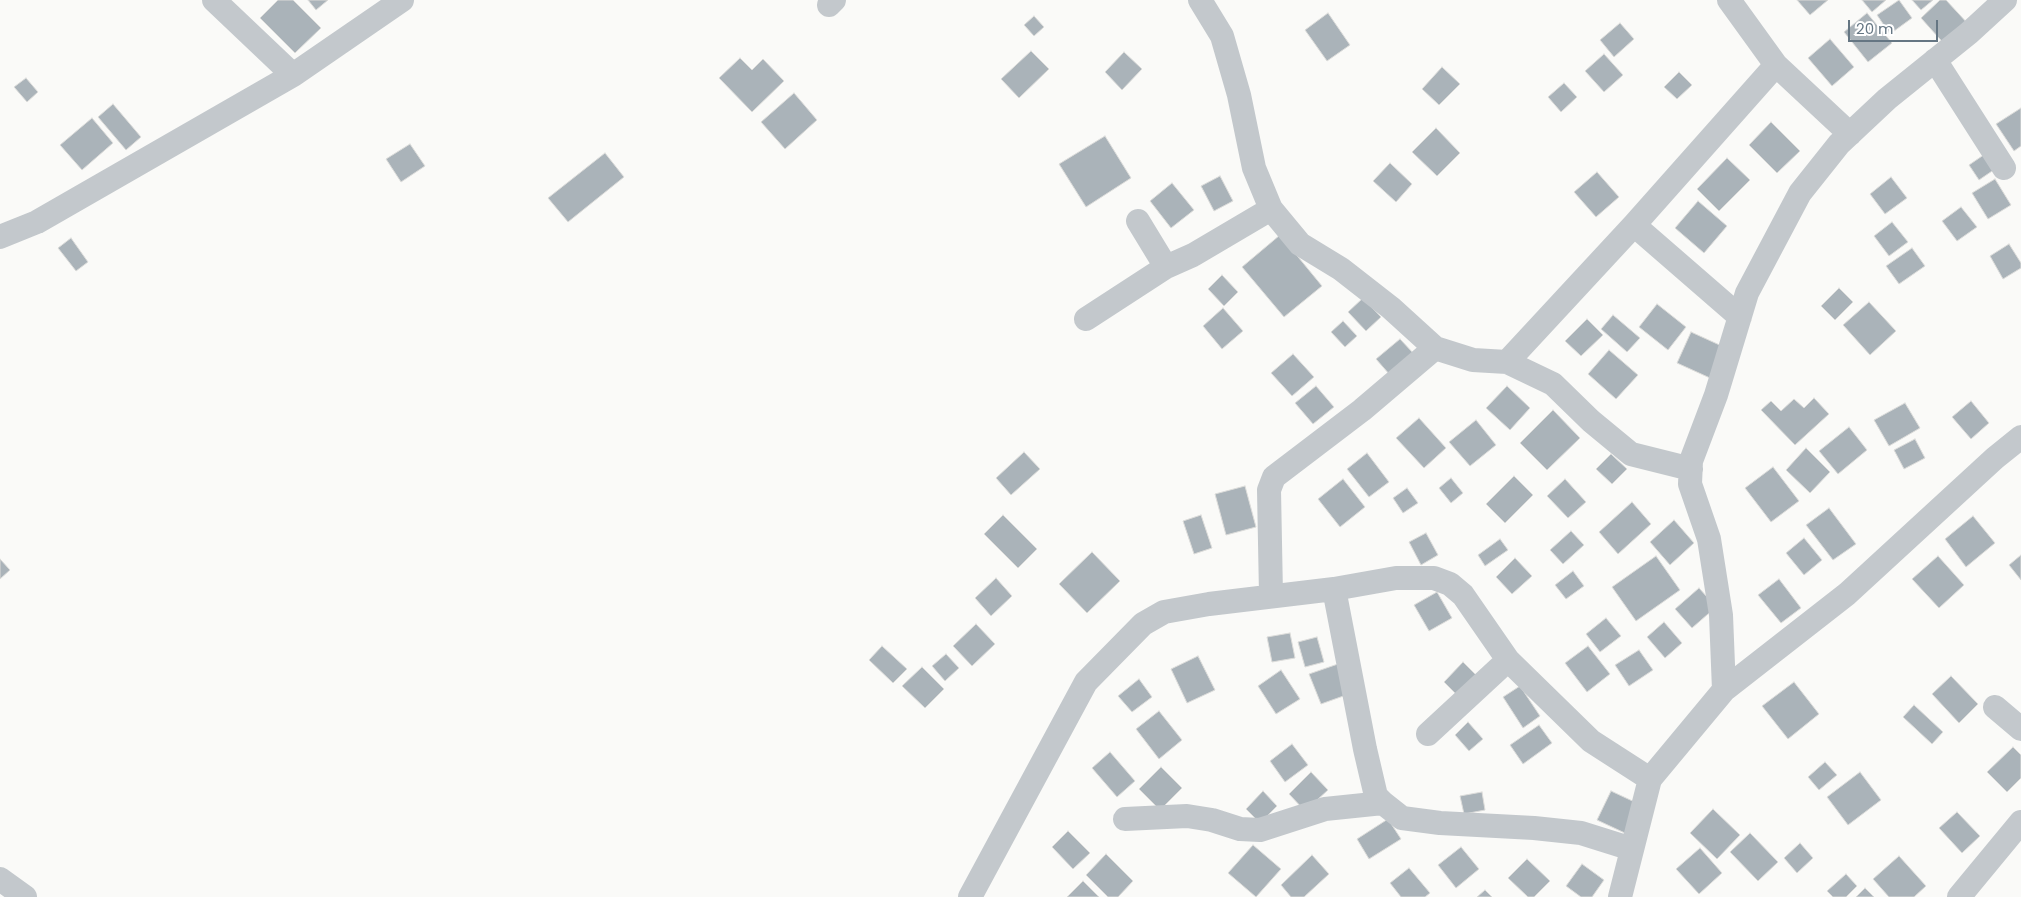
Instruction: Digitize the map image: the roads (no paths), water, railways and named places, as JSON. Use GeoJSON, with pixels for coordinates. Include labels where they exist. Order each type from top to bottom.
{"type":"FeatureCollection","features":[{"type":"Feature","properties":{"kind":"street"},"geometry":{"type":"LineString","coordinates":[[214,0],[293,75]]}},
{"type":"Feature","properties":{"kind":"street"},"geometry":{"type":"LineString","coordinates":[[0,237],[37,222],[293,75],[402,0]]}},
{"type":"Feature","properties":{"kind":"street"},"geometry":{"type":"LineString","coordinates":[[1200,0],[1222,36],[1239,95],[1254,168],[1271,210],[1300,244],[1341,269],[1391,308],[1435,348],[1474,360],[1507,362],[1553,384],[1591,421],[1631,454],[1691,469]]}},
{"type":"Feature","properties":{"kind":"street"},"geometry":{"type":"LineString","coordinates":[[1728,0],[1776,65],[1850,134]]}},
{"type":"Feature","properties":{"kind":"street"},"geometry":{"type":"LineString","coordinates":[[1724,690],[1721,615],[1709,540],[1690,484],[1690,461],[1716,395],[1747,293],[1800,193],[1839,144],[1887,98],[2006,0]]}},
{"type":"Feature","properties":{"kind":"street"},"geometry":{"type":"LineString","coordinates":[[1935,60],[2004,168]]}},
{"type":"Feature","properties":{"kind":"street"},"geometry":{"type":"LineString","coordinates":[[1507,362],[1634,225],[1776,65]]}},
{"type":"Feature","properties":{"kind":"street"},"geometry":{"type":"LineString","coordinates":[[1086,318],[1166,267],[1194,255],[1271,210]]}},
{"type":"Feature","properties":{"kind":"street"},"geometry":{"type":"LineString","coordinates":[[1138,221],[1166,267]]}},
{"type":"Feature","properties":{"kind":"street"},"geometry":{"type":"LineString","coordinates":[[1634,225],[1740,317]]}},
{"type":"Feature","properties":{"kind":"street"},"geometry":{"type":"LineString","coordinates":[[1270,595],[1269,490],[1274,477],[1362,410],[1435,348]]}},
{"type":"Feature","properties":{"kind":"street"},"geometry":{"type":"LineString","coordinates":[[1620,897],[1650,778],[1724,690],[1848,594],[2021,437]]}},
{"type":"Feature","properties":{"kind":"street"},"geometry":{"type":"LineString","coordinates":[[970,897],[1086,682],[1117,648],[1143,624],[1164,612],[1270,595],[1334,589],[1396,578],[1434,578],[1450,584],[1463,595],[1508,660],[1591,741],[1650,778]]}},
{"type":"Feature","properties":{"kind":"street"},"geometry":{"type":"LineString","coordinates":[[1334,589],[1367,758],[1376,796],[1383,803],[1402,818],[1440,823],[1526,827],[1581,834],[1632,849]]}},
{"type":"Feature","properties":{"kind":"street"},"geometry":{"type":"LineString","coordinates":[[1428,734],[1508,660]]}},
{"type":"Feature","properties":{"kind":"street"},"geometry":{"type":"LineString","coordinates":[[1995,707],[2021,729]]}},
{"type":"Feature","properties":{"kind":"street"},"geometry":{"type":"LineString","coordinates":[[1125,819],[1187,816],[1212,820],[1240,829],[1260,830],[1326,809],[1383,803]]}},
{"type":"Feature","properties":{"kind":"street"},"geometry":{"type":"LineString","coordinates":[[1959,897],[2021,822]]}},
{"type":"Feature","properties":{"kind":"street"},"geometry":{"type":"LineString","coordinates":[[0,879],[25,897]]}}]}
